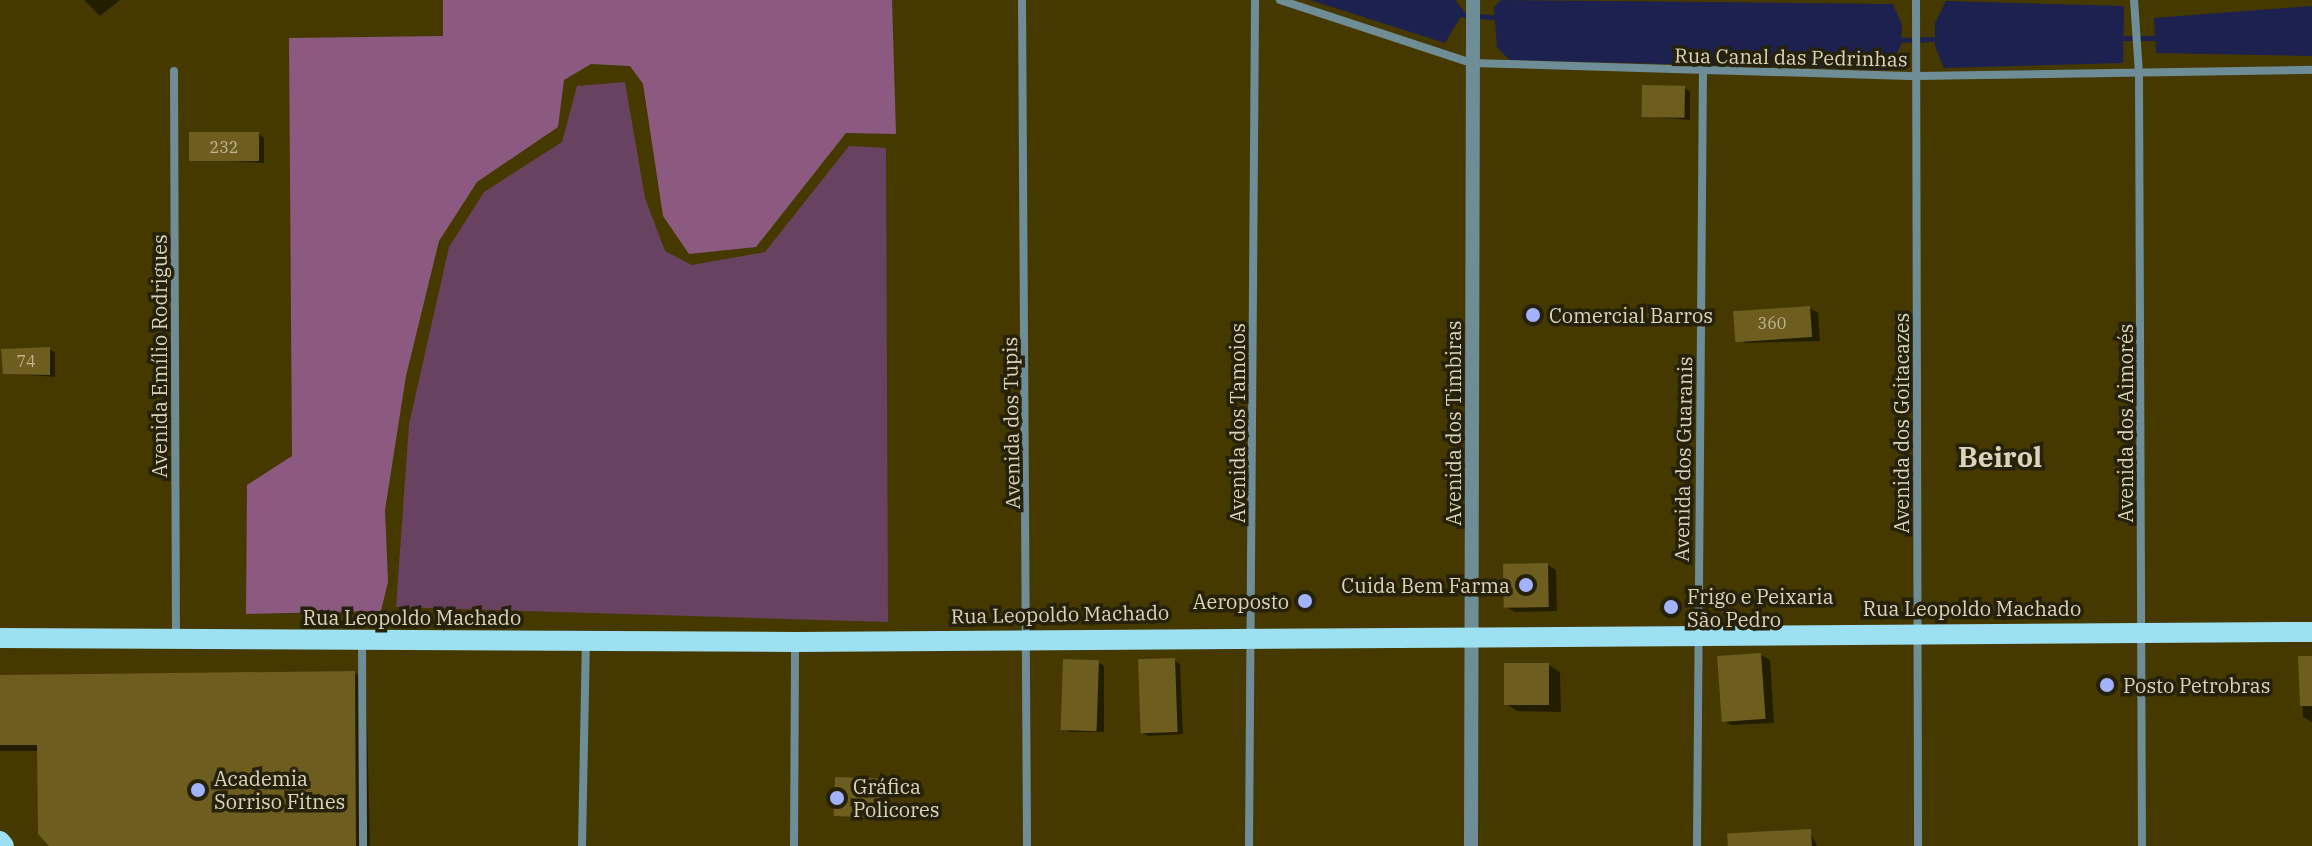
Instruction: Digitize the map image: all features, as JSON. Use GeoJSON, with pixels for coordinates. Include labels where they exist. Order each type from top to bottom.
{"type":"FeatureCollection","features":[{"type":"Feature","properties":{"kind":"main road","name":"Rua Leopoldo Machado"},"geometry":{"type":"LineString","coordinates":[[0,638],[795,642],[1697,632],[2312,632]]}},
{"type":"Feature","properties":{"kind":"street","name":"Avenida dos Tupis"},"geometry":{"type":"LineString","coordinates":[[1022,0],[1030,638],[1027,846]]}},
{"type":"Feature","properties":{"kind":"street","name":"Avenida dos Tamoios"},"geometry":{"type":"LineString","coordinates":[[1249,846],[1255,0]]}},
{"type":"Feature","properties":{"kind":"street","name":"Rua Canal das Pedrinhas"},"geometry":{"type":"LineString","coordinates":[[1280,0],[1472,55],[1703,71],[2139,73],[2312,70]]}},
{"type":"Feature","properties":{"kind":"street","name":"Avenida dos Timbiras"},"geometry":{"type":"LineString","coordinates":[[1471,846],[1474,635],[1473,0]]}},
{"type":"Feature","properties":{"kind":"street","name":"Avenida dos Goitacazes"},"geometry":{"type":"LineString","coordinates":[[1916,0],[1918,846]]}},
{"type":"Feature","properties":{"kind":"street","name":"Avenida dos Aimorés"},"geometry":{"type":"LineString","coordinates":[[2134,0],[2139,73],[2142,846]]}},
{"type":"Feature","properties":{"kind":"street","name":"Avenida Emílio Rodrigues"},"geometry":{"type":"LineString","coordinates":[[174,71],[176,640]]}},
{"type":"Feature","properties":{"kind":"street","name":"Avenida dos Guaranis"},"geometry":{"type":"LineString","coordinates":[[1697,846],[1703,71]]}},
{"type":"Feature","properties":{"kind":"street"},"geometry":{"type":"LineString","coordinates":[[582,846],[586,640]]}},
{"type":"Feature","properties":{"kind":"street"},"geometry":{"type":"LineString","coordinates":[[362,642],[363,846]]}},
{"type":"Feature","properties":{"kind":"street"},"geometry":{"type":"LineString","coordinates":[[794,846],[795,642]]}},
{"type":"Feature","properties":{"kind":"shaded area"},"geometry":{"type":"Polygon","coordinates":[[[443,0],[892,0],[896,134],[846,133],[756,247],[689,254],[663,216],[643,84],[630,66],[591,64],[564,80],[558,127],[477,182],[439,241],[406,376],[385,510],[388,582],[381,611],[246,614],[247,485],[292,456],[289,38],[443,36],[443,0]]]}},
{"type":"Feature","properties":{"kind":"shaded area"},"geometry":{"type":"Polygon","coordinates":[[[1310,0],[1455,0],[1464,11],[1445,43],[1310,0]]]}},
{"type":"Feature","properties":{"kind":"shaded area"},"geometry":{"type":"Polygon","coordinates":[[[1501,0],[1893,4],[1902,25],[1901,45],[1889,70],[1510,60],[1497,48],[1494,7],[1501,0]]]}},
{"type":"Feature","properties":{"kind":"shaded area"},"geometry":{"type":"Polygon","coordinates":[[[1946,1],[2124,6],[2123,63],[1944,68],[1935,46],[1935,23],[1946,1]]]}},
{"type":"Feature","properties":{"kind":"shaded area"},"geometry":{"type":"Polygon","coordinates":[[[2312,6],[2312,56],[2156,53],[2154,18],[2312,6]]]}},
{"type":"Feature","properties":{"kind":"shaded area"},"geometry":{"type":"Polygon","coordinates":[[[625,82],[645,198],[665,251],[692,265],[765,252],[849,146],[886,148],[888,622],[396,607],[409,424],[449,247],[484,192],[562,142],[577,86],[625,82]]]}},
{"type":"Feature","properties":{"kind":"building"},"geometry":{"type":"Polygon","coordinates":[[[1642,85],[1685,86],[1684,118],[1641,117],[1642,85]]]}},
{"type":"Feature","properties":{"kind":"building"},"geometry":{"type":"Polygon","coordinates":[[[189,132],[259,132],[259,161],[189,161],[189,132]]]}},
{"type":"Feature","properties":{"kind":"building"},"geometry":{"type":"Polygon","coordinates":[[[1810,306],[1812,337],[1735,342],[1733,311],[1810,306]]]}},
{"type":"Feature","properties":{"kind":"building"},"geometry":{"type":"Polygon","coordinates":[[[50,347],[50,375],[3,374],[1,349],[50,347]]]}},
{"type":"Feature","properties":{"kind":"building","name":"Cuida Bem Farma"},"geometry":{"type":"Polygon","coordinates":[[[1548,563],[1549,607],[1504,608],[1503,564],[1548,563]]]}},
{"type":"Feature","properties":{"kind":"building"},"geometry":{"type":"Polygon","coordinates":[[[1761,653],[1766,719],[1722,722],[1717,656],[1761,653]]]}},
{"type":"Feature","properties":{"kind":"building"},"geometry":{"type":"Polygon","coordinates":[[[2298,656],[2312,656],[2312,706],[2300,706],[2298,656]]]}},
{"type":"Feature","properties":{"kind":"building"},"geometry":{"type":"Polygon","coordinates":[[[1175,658],[1178,732],[1141,733],[1138,659],[1175,658]]]}},
{"type":"Feature","properties":{"kind":"building"},"geometry":{"type":"Polygon","coordinates":[[[1063,659],[1099,660],[1097,731],[1061,730],[1063,659]]]}},
{"type":"Feature","properties":{"kind":"building"},"geometry":{"type":"Polygon","coordinates":[[[1504,663],[1549,663],[1549,705],[1504,705],[1504,663]]]}},
{"type":"Feature","properties":{"kind":"building","name":"Academia Sorriso Fitnes"},"geometry":{"type":"Polygon","coordinates":[[[355,671],[356,846],[49,846],[38,834],[37,745],[0,745],[0,675],[355,671]]]}},
{"type":"Feature","properties":{"kind":"building"},"geometry":{"type":"Polygon","coordinates":[[[835,777],[884,779],[883,818],[834,816],[835,777]]]}},
{"type":"Feature","properties":{"kind":"building"},"geometry":{"type":"Polygon","coordinates":[[[1811,829],[1812,846],[1728,846],[1727,833],[1811,829]]]}},
{"type":"Feature","properties":{"kind":"waterway"},"geometry":{"type":"LineString","coordinates":[[1459,14],[1500,18]]}},
{"type":"Feature","properties":{"kind":"waterway"},"geometry":{"type":"LineString","coordinates":[[2117,38],[2159,38]]}},
{"type":"Feature","properties":{"kind":"waterway"},"geometry":{"type":"LineString","coordinates":[[1897,40],[1939,39]]}},
{"type":"Feature","properties":{"kind":"place","name":"Comercial Barros"},"geometry":{"type":"Point","coordinates":[1533,315]}},
{"type":"Feature","properties":{"kind":"place","name":"Cuida Bem Farma"},"geometry":{"type":"Point","coordinates":[1526,585]}},
{"type":"Feature","properties":{"kind":"place","name":"Aeroposto"},"geometry":{"type":"Point","coordinates":[1305,601]}},
{"type":"Feature","properties":{"kind":"place","name":"Frigo e Peixaria São Pedro"},"geometry":{"type":"Point","coordinates":[1671,607]}},
{"type":"Feature","properties":{"kind":"place","name":"Posto Petrobras"},"geometry":{"type":"Point","coordinates":[2107,685]}},
{"type":"Feature","properties":{"kind":"place","name":"Academia Sorriso Fitnes"},"geometry":{"type":"Point","coordinates":[198,790]}},
{"type":"Feature","properties":{"kind":"place","name":"Gráfica Policores"},"geometry":{"type":"Point","coordinates":[837,798]}},
{"type":"Feature","properties":{"kind":"district","name":"Beirol"},"geometry":{"type":"Point","coordinates":[2000,457]}}]}
